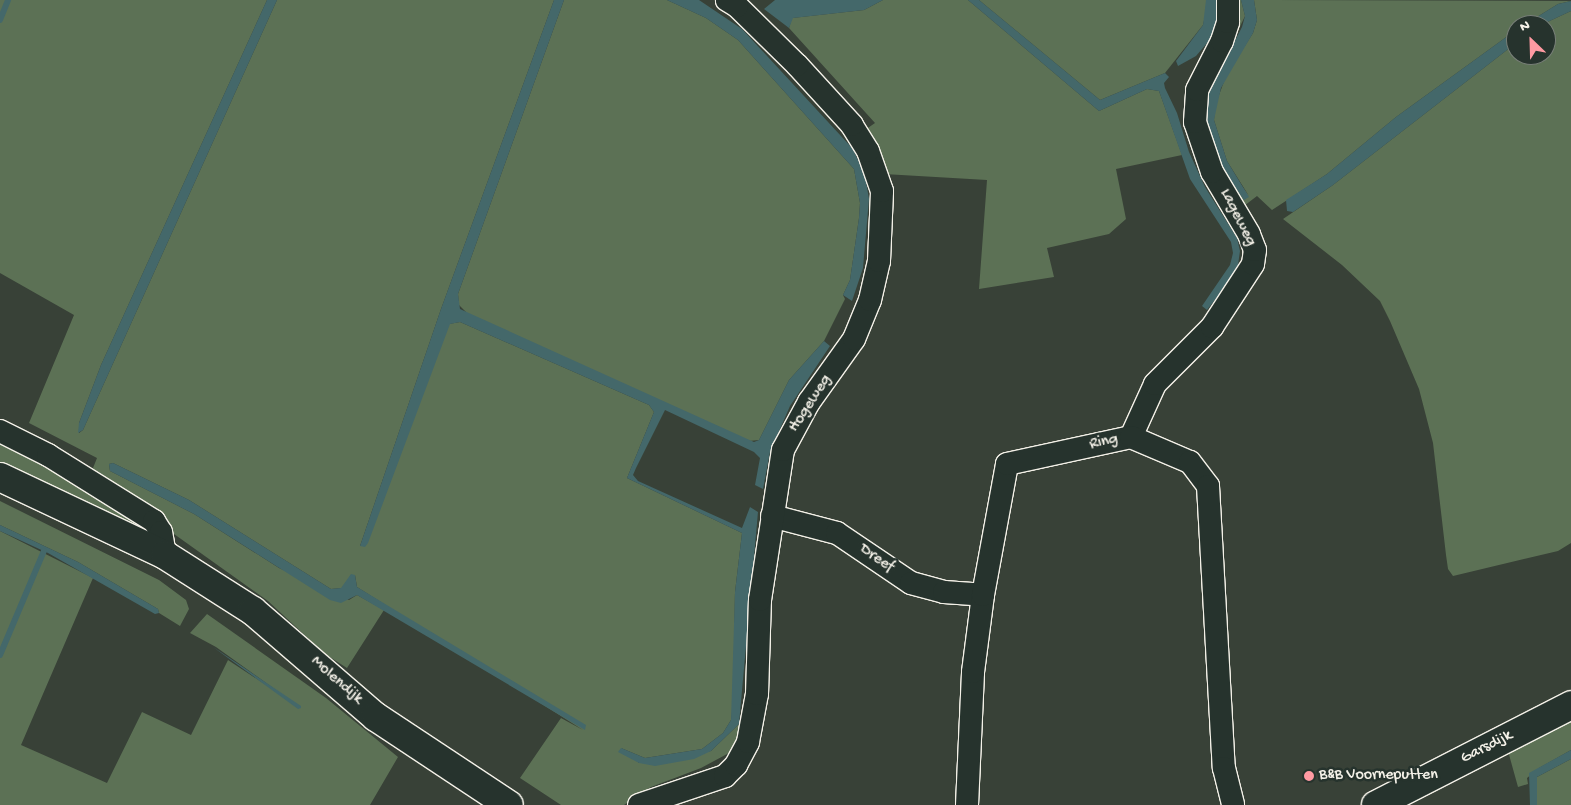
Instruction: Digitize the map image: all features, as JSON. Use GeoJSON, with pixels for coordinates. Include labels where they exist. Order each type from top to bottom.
{"type":"FeatureCollection","features":[{"type":"Feature","properties":{"kind":"main road","name":"Molendijk"},"geometry":{"type":"LineString","coordinates":[[0,477],[165,555],[253,611],[376,717],[509,805]]}},
{"type":"Feature","properties":{"kind":"main road","name":"Garsdijk"},"geometry":{"type":"LineString","coordinates":[[1376,805],[1571,705]]}},
{"type":"Feature","properties":{"kind":"street","name":"Hogeweg"},"geometry":{"type":"LineString","coordinates":[[639,805],[725,776],[736,765],[748,742],[757,694],[760,600],[772,516],[786,444],[863,322],[879,261],[882,191],[868,151],[852,126],[797,65],[738,6],[726,0]]}},
{"type":"Feature","properties":{"kind":"street","name":"Lageweg"},"geometry":{"type":"LineString","coordinates":[[1131,436],[1155,384],[1212,327],[1253,264],[1255,250],[1249,234],[1212,172],[1195,122],[1197,90],[1222,41],[1228,22],[1228,0]]}},
{"type":"Feature","properties":{"kind":"street"},"geometry":{"type":"LineString","coordinates":[[0,431],[56,459],[154,521],[162,532],[165,555]]}},
{"type":"Feature","properties":{"kind":"street","name":"Ring"},"geometry":{"type":"LineString","coordinates":[[967,805],[972,672],[983,595],[1007,464],[1131,436],[1190,462],[1208,486],[1224,768],[1233,805]]}},
{"type":"Feature","properties":{"kind":"street","name":"Dreef"},"geometry":{"type":"LineString","coordinates":[[772,516],[838,533],[911,583],[944,592],[983,595]]}},
{"type":"Feature","properties":{"kind":"green space"},"geometry":{"type":"Polygon","coordinates":[[[0,0],[267,0],[101,365],[79,423],[79,433],[83,430],[277,0],[554,0],[441,309],[360,546],[365,546],[449,324],[460,322],[649,405],[654,412],[627,478],[742,533],[735,592],[733,704],[731,720],[723,733],[702,749],[645,758],[621,748],[639,763],[711,751],[739,724],[745,727],[741,739],[729,753],[701,768],[651,787],[624,805],[561,805],[520,778],[561,718],[583,730],[357,587],[355,575],[351,575],[342,588],[331,589],[189,500],[113,463],[109,464],[110,471],[194,514],[279,568],[349,600],[357,595],[384,610],[347,668],[325,654],[268,601],[174,534],[155,514],[96,475],[93,468],[97,458],[29,423],[74,315],[0,273],[0,0]]]}},
{"type":"Feature","properties":{"kind":"green space"},"geometry":{"type":"Polygon","coordinates":[[[564,0],[667,0],[706,18],[738,40],[854,169],[860,203],[859,218],[850,280],[843,295],[845,299],[824,341],[789,380],[759,440],[749,441],[652,398],[470,316],[459,305],[458,294],[564,0]]]}},
{"type":"Feature","properties":{"kind":"green space"},"geometry":{"type":"Polygon","coordinates":[[[883,0],[968,0],[1099,111],[1147,89],[1159,91],[1182,155],[1116,169],[1126,219],[1109,234],[1047,248],[1054,277],[979,289],[987,180],[884,174],[862,132],[875,123],[789,28],[792,18],[864,10],[883,0]]]}},
{"type":"Feature","properties":{"kind":"green space"},"geometry":{"type":"Polygon","coordinates":[[[979,0],[1206,0],[1206,11],[1203,25],[1165,73],[1100,100],[979,0]]]}},
{"type":"Feature","properties":{"kind":"green space"},"geometry":{"type":"Polygon","coordinates":[[[1233,0],[1241,0],[1245,16],[1209,92],[1211,144],[1249,196],[1227,161],[1214,120],[1215,106],[1226,76],[1253,33],[1257,20],[1254,0],[1571,1],[1558,4],[1540,15],[1506,15],[1506,37],[1396,117],[1327,174],[1272,210],[1257,196],[1240,209],[1208,148],[1207,84],[1233,0]]]}},
{"type":"Feature","properties":{"kind":"green space"},"geometry":{"type":"Polygon","coordinates":[[[1571,11],[1571,543],[1558,551],[1453,576],[1448,569],[1433,443],[1419,389],[1390,321],[1380,301],[1342,265],[1283,219],[1333,185],[1506,51],[1506,65],[1556,65],[1556,18],[1571,11]]]}},
{"type":"Feature","properties":{"kind":"green space"},"geometry":{"type":"Polygon","coordinates":[[[0,438],[152,526],[148,533],[0,463],[0,438]]]}},
{"type":"Feature","properties":{"kind":"green space"},"geometry":{"type":"Polygon","coordinates":[[[0,501],[159,580],[186,600],[189,609],[180,626],[159,613],[158,609],[78,562],[0,525],[0,501]]]}},
{"type":"Feature","properties":{"kind":"green space"},"geometry":{"type":"Polygon","coordinates":[[[0,531],[93,578],[21,745],[107,783],[142,712],[191,735],[228,660],[301,708],[216,647],[190,633],[207,614],[326,698],[398,757],[370,805],[0,805],[0,531]]]}},
{"type":"Feature","properties":{"kind":"green space"},"geometry":{"type":"Polygon","coordinates":[[[1571,716],[1571,750],[1539,768],[1527,778],[1528,784],[1518,787],[1508,751],[1571,716]]]}},
{"type":"Feature","properties":{"kind":"green space"},"geometry":{"type":"Polygon","coordinates":[[[1571,759],[1571,805],[1537,805],[1537,777],[1571,759]]]}},
{"type":"Feature","properties":{"kind":"water"},"geometry":{"type":"Polygon","coordinates":[[[267,0],[277,0],[83,430],[78,433],[79,423],[101,365],[267,0]]]}},
{"type":"Feature","properties":{"kind":"water"},"geometry":{"type":"Polygon","coordinates":[[[554,0],[564,0],[458,294],[460,309],[754,442],[759,440],[789,380],[824,341],[830,346],[790,406],[770,452],[763,489],[755,485],[760,458],[754,452],[665,410],[633,475],[638,481],[742,528],[750,507],[758,512],[739,724],[711,751],[694,759],[655,766],[639,763],[618,752],[621,748],[645,758],[702,749],[723,733],[731,720],[735,592],[742,533],[627,478],[654,412],[649,405],[460,322],[450,324],[368,543],[365,547],[360,546],[441,309],[554,0]]]}},
{"type":"Feature","properties":{"kind":"water"},"geometry":{"type":"Polygon","coordinates":[[[667,0],[699,0],[742,29],[853,149],[865,176],[869,199],[863,268],[852,301],[843,295],[850,280],[859,218],[860,203],[854,169],[738,40],[706,18],[667,0]]]}},
{"type":"Feature","properties":{"kind":"water"},"geometry":{"type":"Polygon","coordinates":[[[775,0],[883,0],[864,10],[793,18],[789,28],[764,9],[775,0]]]}},
{"type":"Feature","properties":{"kind":"water"},"geometry":{"type":"Polygon","coordinates":[[[968,0],[979,0],[1100,100],[1165,73],[1169,77],[1164,83],[1165,88],[1177,113],[1189,152],[1205,187],[1237,238],[1240,251],[1238,265],[1228,283],[1207,310],[1202,306],[1230,265],[1233,253],[1231,242],[1190,179],[1159,91],[1147,89],[1099,111],[968,0]]]}},
{"type":"Feature","properties":{"kind":"water"},"geometry":{"type":"Polygon","coordinates":[[[1206,0],[1219,0],[1214,35],[1196,56],[1178,66],[1176,61],[1203,25],[1206,0]]]}},
{"type":"Feature","properties":{"kind":"water"},"geometry":{"type":"Polygon","coordinates":[[[1241,0],[1254,0],[1257,20],[1253,33],[1221,88],[1214,120],[1227,161],[1249,197],[1244,200],[1222,169],[1205,123],[1205,109],[1209,92],[1242,27],[1245,16],[1241,0]]]}},
{"type":"Feature","properties":{"kind":"water"},"geometry":{"type":"Polygon","coordinates":[[[1571,1],[1571,11],[1556,18],[1556,15],[1540,15],[1558,4],[1571,1]]]}},
{"type":"Feature","properties":{"kind":"water"},"geometry":{"type":"Polygon","coordinates":[[[1506,37],[1506,51],[1333,185],[1293,212],[1287,211],[1286,200],[1327,174],[1396,117],[1506,37]]]}},
{"type":"Feature","properties":{"kind":"water"},"geometry":{"type":"Polygon","coordinates":[[[113,463],[189,500],[331,589],[341,588],[351,574],[355,575],[357,587],[586,725],[585,730],[357,595],[341,603],[330,600],[194,514],[110,471],[109,464],[113,463]]]}},
{"type":"Feature","properties":{"kind":"water"},"geometry":{"type":"Polygon","coordinates":[[[0,525],[78,562],[158,609],[159,613],[155,614],[48,553],[0,531],[0,525]]]}},
{"type":"Feature","properties":{"kind":"water"},"geometry":{"type":"Polygon","coordinates":[[[213,647],[301,706],[301,708],[298,709],[213,647]]]}},
{"type":"Feature","properties":{"kind":"water"},"geometry":{"type":"Polygon","coordinates":[[[1571,750],[1571,759],[1537,777],[1537,805],[1530,805],[1529,773],[1571,750]]]}},
{"type":"Feature","properties":{"kind":"waterway"},"geometry":{"type":"LineString","coordinates":[[0,20],[8,0]]}},
{"type":"Feature","properties":{"kind":"waterway"},"geometry":{"type":"LineString","coordinates":[[0,655],[44,551]]}},
{"type":"Feature","properties":{"kind":"place","name":"B&B Voorneputten"},"geometry":{"type":"Point","coordinates":[1309,776]}}]}
